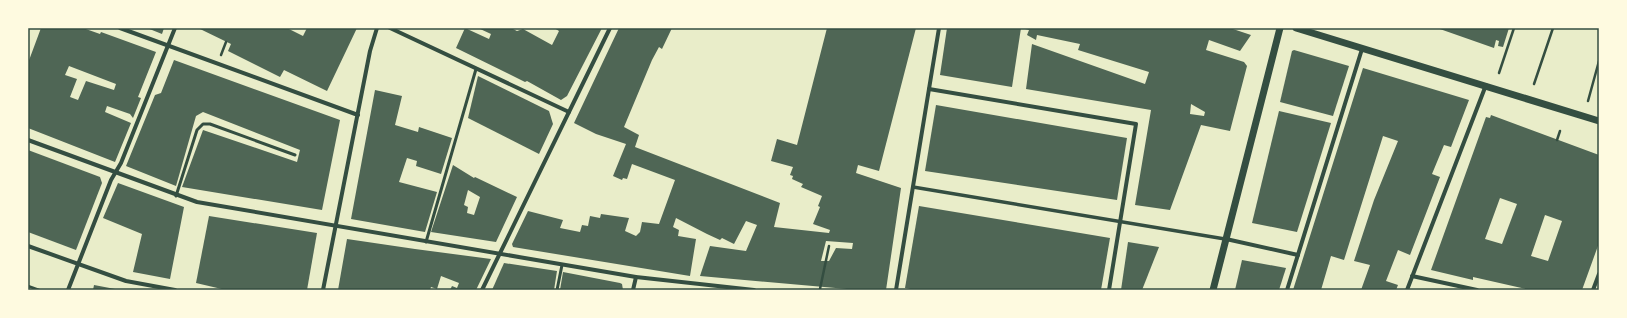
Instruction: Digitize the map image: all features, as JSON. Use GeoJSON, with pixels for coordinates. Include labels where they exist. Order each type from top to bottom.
{"type":"FeatureCollection","features":[{"type":"Feature","properties":{"kind":"street"},"geometry":{"type":"LineString","coordinates":[[120,28],[358,115]]}},
{"type":"Feature","properties":{"kind":"street"},"geometry":{"type":"LineString","coordinates":[[68,290],[111,180],[116,172],[175,28]]}},
{"type":"Feature","properties":{"kind":"street"},"geometry":{"type":"LineString","coordinates":[[323,290],[370,51],[377,28]]}},
{"type":"Feature","properties":{"kind":"street"},"geometry":{"type":"LineString","coordinates":[[390,28],[569,112]]}},
{"type":"Feature","properties":{"kind":"street"},"geometry":{"type":"LineString","coordinates":[[482,290],[610,28]]}},
{"type":"Feature","properties":{"kind":"street"},"geometry":{"type":"LineString","coordinates":[[896,290],[939,28]]}},
{"type":"Feature","properties":{"kind":"street"},"geometry":{"type":"LineString","coordinates":[[1213,290],[1280,28]]}},
{"type":"Feature","properties":{"kind":"street"},"geometry":{"type":"LineString","coordinates":[[1296,28],[1486,85],[1599,121]]}},
{"type":"Feature","properties":{"kind":"street"},"geometry":{"type":"LineString","coordinates":[[1287,290],[1362,49]]}},
{"type":"Feature","properties":{"kind":"street"},"geometry":{"type":"LineString","coordinates":[[1407,290],[1486,85]]}},
{"type":"Feature","properties":{"kind":"street"},"geometry":{"type":"LineString","coordinates":[[929,89],[1136,124],[1110,290]]}},
{"type":"Feature","properties":{"kind":"street"},"geometry":{"type":"LineString","coordinates":[[28,140],[116,172],[176,196],[197,202],[335,227],[500,253],[698,288],[754,290]]}},
{"type":"Feature","properties":{"kind":"street"},"geometry":{"type":"LineString","coordinates":[[913,187],[1225,239],[1298,255]]}},
{"type":"Feature","properties":{"kind":"street"},"geometry":{"type":"LineString","coordinates":[[28,246],[77,265],[136,284],[175,290]]}},
{"type":"Feature","properties":{"kind":"street"},"geometry":{"type":"LineString","coordinates":[[1593,290],[1599,274]]}},
{"type":"Feature","properties":{"kind":"street"},"geometry":{"type":"LineString","coordinates":[[1412,276],[1477,290]]}},
{"type":"Feature","properties":{"kind":"street"},"geometry":{"type":"LineString","coordinates":[[633,290],[636,277]]}},
{"type":"Feature","properties":{"kind":"lane"},"geometry":{"type":"LineString","coordinates":[[426,242],[476,68]]}},
{"type":"Feature","properties":{"kind":"lane"},"geometry":{"type":"LineString","coordinates":[[176,196],[197,130],[203,124],[210,124],[295,155]]}},
{"type":"Feature","properties":{"kind":"lane"},"geometry":{"type":"LineString","coordinates":[[557,290],[562,265]]}},
{"type":"Feature","properties":{"kind":"path"},"geometry":{"type":"LineString","coordinates":[[1499,73],[1514,28]]}},
{"type":"Feature","properties":{"kind":"path"},"geometry":{"type":"LineString","coordinates":[[1534,84],[1553,28]]}},
{"type":"Feature","properties":{"kind":"path"},"geometry":{"type":"LineString","coordinates":[[220,56],[226,42]]}},
{"type":"Feature","properties":{"kind":"path"},"geometry":{"type":"LineString","coordinates":[[1588,101],[1599,61]]}},
{"type":"Feature","properties":{"kind":"path"},"geometry":{"type":"LineString","coordinates":[[1557,140],[1560,131]]}},
{"type":"Feature","properties":{"kind":"path"},"geometry":{"type":"LineString","coordinates":[[820,289],[829,246]]}},
{"type":"Feature","properties":{"kind":"path"},"geometry":{"type":"LineString","coordinates":[[28,286],[39,290]]}},
{"type":"Feature","properties":{"kind":"building"},"geometry":{"type":"Polygon","coordinates":[[[41,28],[83,28],[100,34],[101,32],[156,52],[138,97],[141,98],[133,118],[130,114],[107,106],[105,112],[131,123],[115,162],[28,128],[28,63],[41,28]],[[69,66],[65,75],[77,79],[70,97],[78,100],[86,81],[114,90],[116,84],[69,66]]]}},
{"type":"Feature","properties":{"kind":"building"},"geometry":{"type":"Polygon","coordinates":[[[147,28],[164,28],[162,34],[147,28]]]}},
{"type":"Feature","properties":{"kind":"building"},"geometry":{"type":"Polygon","coordinates":[[[198,28],[287,28],[303,36],[307,28],[357,28],[327,91],[284,70],[280,77],[228,51],[231,44],[198,28]]]}},
{"type":"Feature","properties":{"kind":"building"},"geometry":{"type":"Polygon","coordinates":[[[465,28],[489,39],[491,34],[478,28],[511,28],[517,31],[523,29],[552,45],[559,31],[554,28],[602,28],[567,96],[561,100],[527,81],[525,82],[456,48],[465,28]]]}},
{"type":"Feature","properties":{"kind":"building"},"geometry":{"type":"Polygon","coordinates":[[[619,28],[672,28],[662,49],[659,47],[652,60],[624,127],[639,135],[635,147],[780,203],[774,227],[829,233],[830,230],[813,224],[820,207],[818,206],[822,196],[801,187],[803,184],[792,179],[793,176],[790,175],[793,167],[771,161],[777,139],[797,145],[827,28],[916,28],[879,171],[858,165],[856,173],[901,188],[886,290],[858,290],[700,276],[710,246],[746,251],[757,225],[746,221],[734,244],[722,238],[720,240],[676,218],[673,227],[679,230],[678,236],[696,239],[690,276],[513,247],[512,244],[528,211],[563,220],[560,228],[580,232],[582,225],[588,226],[590,216],[600,218],[601,214],[629,218],[625,231],[636,236],[640,232],[642,222],[659,224],[675,180],[632,164],[627,179],[623,178],[622,180],[613,176],[626,144],[596,134],[574,123],[619,28]],[[826,241],[821,261],[829,261],[836,248],[852,249],[853,243],[826,241]]]}},
{"type":"Feature","properties":{"kind":"building"},"geometry":{"type":"Polygon","coordinates":[[[947,28],[1021,28],[1012,87],[940,75],[947,28]]]}},
{"type":"Feature","properties":{"kind":"building"},"geometry":{"type":"Polygon","coordinates":[[[1021,28],[1230,28],[1251,35],[1240,51],[1209,40],[1206,50],[1244,62],[1247,66],[1230,131],[1201,125],[1170,210],[1135,205],[1151,110],[1026,89],[1032,44],[1145,84],[1149,72],[1078,50],[1080,44],[1037,35],[1036,40],[1027,35],[1029,30],[1021,28]],[[1191,104],[1190,114],[1204,116],[1205,112],[1191,104]]]}},
{"type":"Feature","properties":{"kind":"building"},"geometry":{"type":"Polygon","coordinates":[[[1437,28],[1509,28],[1503,47],[1498,46],[1499,41],[1496,40],[1494,48],[1437,28]]]}},
{"type":"Feature","properties":{"kind":"building"},"geometry":{"type":"Polygon","coordinates":[[[1294,50],[1349,66],[1333,116],[1280,102],[1292,51],[1294,50]]]}},
{"type":"Feature","properties":{"kind":"building"},"geometry":{"type":"Polygon","coordinates":[[[174,60],[340,120],[322,210],[182,187],[203,130],[297,162],[300,150],[203,112],[196,116],[176,186],[126,166],[155,95],[161,93],[174,60]]]}},
{"type":"Feature","properties":{"kind":"building"},"geometry":{"type":"Polygon","coordinates":[[[1363,68],[1469,100],[1451,147],[1444,145],[1432,174],[1440,177],[1410,255],[1398,250],[1386,281],[1398,285],[1396,290],[1361,290],[1370,265],[1354,261],[1374,200],[1398,141],[1383,136],[1344,260],[1331,256],[1321,290],[1293,290],[1363,68]]]}},
{"type":"Feature","properties":{"kind":"building"},"geometry":{"type":"Polygon","coordinates":[[[478,76],[549,111],[553,124],[539,154],[468,118],[478,76]]]}},
{"type":"Feature","properties":{"kind":"building"},"geometry":{"type":"Polygon","coordinates":[[[375,90],[402,96],[395,125],[418,132],[419,127],[452,138],[441,174],[416,166],[417,161],[407,158],[399,182],[437,192],[425,232],[351,219],[375,90]]]}},
{"type":"Feature","properties":{"kind":"building"},"geometry":{"type":"Polygon","coordinates":[[[936,105],[1127,138],[1117,200],[925,171],[936,105]]]}},
{"type":"Feature","properties":{"kind":"building"},"geometry":{"type":"Polygon","coordinates":[[[1279,111],[1331,123],[1297,232],[1252,223],[1279,111]]]}},
{"type":"Feature","properties":{"kind":"building"},"geometry":{"type":"Polygon","coordinates":[[[1491,115],[1599,155],[1599,243],[1582,290],[1530,290],[1473,277],[1473,280],[1431,270],[1486,117],[1490,118],[1491,115]],[[1500,198],[1485,239],[1502,244],[1517,204],[1500,198]],[[1545,215],[1531,256],[1548,261],[1562,221],[1545,215]]]}},
{"type":"Feature","properties":{"kind":"building"},"geometry":{"type":"Polygon","coordinates":[[[28,150],[100,177],[102,183],[76,250],[28,232],[28,150]]]}},
{"type":"Feature","properties":{"kind":"building"},"geometry":{"type":"Polygon","coordinates":[[[453,165],[474,178],[475,177],[517,197],[496,242],[431,232],[453,165]],[[468,190],[464,205],[468,207],[467,213],[474,215],[480,197],[468,190]]]}},
{"type":"Feature","properties":{"kind":"building"},"geometry":{"type":"Polygon","coordinates":[[[118,183],[184,207],[170,279],[133,272],[142,234],[103,218],[118,183]]]}},
{"type":"Feature","properties":{"kind":"building"},"geometry":{"type":"Polygon","coordinates":[[[919,206],[1110,238],[1101,290],[916,290],[905,288],[919,206]]]}},
{"type":"Feature","properties":{"kind":"building"},"geometry":{"type":"Polygon","coordinates":[[[209,216],[317,233],[307,290],[226,290],[196,283],[209,216]]]}},
{"type":"Feature","properties":{"kind":"building"},"geometry":{"type":"Polygon","coordinates":[[[347,239],[491,259],[476,290],[450,290],[452,286],[457,288],[459,283],[441,276],[437,289],[431,287],[430,290],[338,290],[347,239]]]}},
{"type":"Feature","properties":{"kind":"building"},"geometry":{"type":"Polygon","coordinates":[[[1128,242],[1159,247],[1142,290],[1121,290],[1128,242]]]}},
{"type":"Feature","properties":{"kind":"building"},"geometry":{"type":"Polygon","coordinates":[[[1242,260],[1286,268],[1279,290],[1235,290],[1242,260]]]}},
{"type":"Feature","properties":{"kind":"building"},"geometry":{"type":"Polygon","coordinates":[[[504,263],[557,271],[554,290],[492,290],[504,263]]]}},
{"type":"Feature","properties":{"kind":"building"},"geometry":{"type":"Polygon","coordinates":[[[563,272],[620,283],[622,284],[623,290],[560,290],[563,272]]]}},
{"type":"Feature","properties":{"kind":"building"},"geometry":{"type":"Polygon","coordinates":[[[94,285],[115,289],[115,290],[93,290],[94,285]]]}}]}
